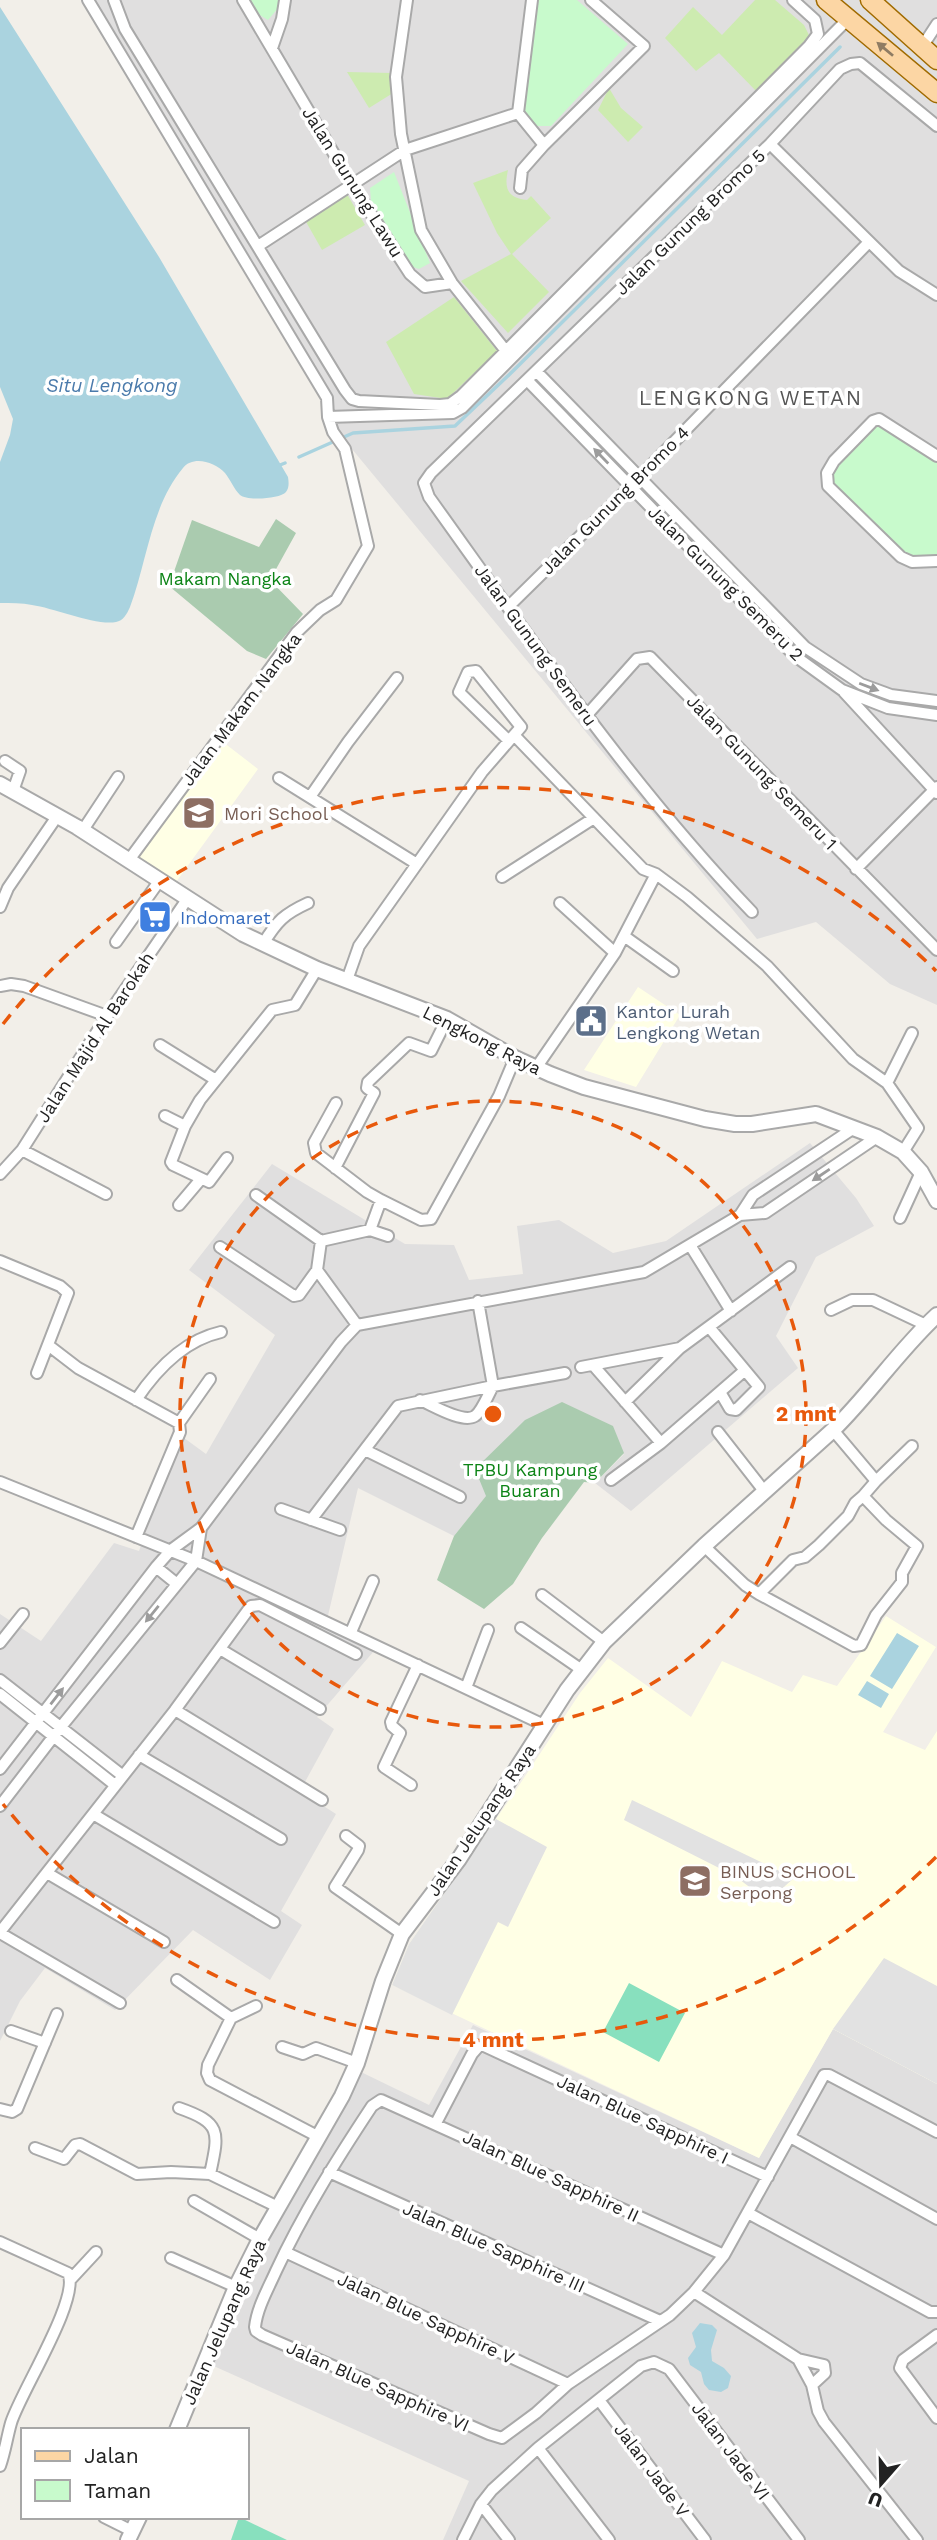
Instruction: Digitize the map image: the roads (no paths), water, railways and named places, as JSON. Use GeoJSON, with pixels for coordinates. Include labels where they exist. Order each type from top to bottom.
{"type":"FeatureCollection","features":[{"type":"Feature","properties":{"kind":"main road"},"geometry":{"type":"LineString","coordinates":[[826,0],[937,93]]}},
{"type":"Feature","properties":{"kind":"main road"},"geometry":{"type":"LineString","coordinates":[[870,0],[937,60]]}},
{"type":"Feature","properties":{"kind":"street"},"geometry":{"type":"LineString","coordinates":[[88,0],[327,398],[328,417],[453,413],[462,408],[849,18]]}},
{"type":"Feature","properties":{"kind":"street"},"geometry":{"type":"LineString","coordinates":[[114,0],[125,29],[352,399],[450,404],[809,46],[818,34],[817,24],[793,0]]}},
{"type":"Feature","properties":{"kind":"street","name":"Jalan Gunung Lawu"},"geometry":{"type":"LineString","coordinates":[[243,0],[353,186],[410,274],[425,287],[452,283]]}},
{"type":"Feature","properties":{"kind":"street"},"geometry":{"type":"LineString","coordinates":[[272,48],[285,0]]}},
{"type":"Feature","properties":{"kind":"street"},"geometry":{"type":"LineString","coordinates":[[407,0],[396,77],[401,134],[421,230],[452,283],[506,351]]}},
{"type":"Feature","properties":{"kind":"street"},"geometry":{"type":"LineString","coordinates":[[532,0],[518,113],[544,145]]}},
{"type":"Feature","properties":{"kind":"street"},"geometry":{"type":"LineString","coordinates":[[591,0],[644,46]]}},
{"type":"Feature","properties":{"kind":"street"},"geometry":{"type":"LineString","coordinates":[[922,47],[937,24]]}},
{"type":"Feature","properties":{"kind":"street"},"geometry":{"type":"LineString","coordinates":[[520,188],[522,170],[544,145],[644,46],[657,40]]}},
{"type":"Feature","properties":{"kind":"street","name":"Jalan Gunung Bromo 5"},"geometry":{"type":"LineString","coordinates":[[528,381],[770,144],[839,69],[860,63],[937,126]]}},
{"type":"Feature","properties":{"kind":"street"},"geometry":{"type":"LineString","coordinates":[[258,246],[405,150],[518,113]]}},
{"type":"Feature","properties":{"kind":"street"},"geometry":{"type":"LineString","coordinates":[[770,144],[898,271],[937,295]]}},
{"type":"Feature","properties":{"kind":"street","name":"Jalan Gunung Bromo 4"},"geometry":{"type":"LineString","coordinates":[[508,607],[869,242]]}},
{"type":"Feature","properties":{"kind":"street","name":"Jalan Gunung Semeru 2"},"geometry":{"type":"LineString","coordinates":[[537,372],[805,646],[861,684],[891,695],[937,701]]}},
{"type":"Feature","properties":{"kind":"street","name":"Jalan Gunung Semeru 2"},"geometry":{"type":"LineString","coordinates":[[528,381],[794,656],[842,690],[936,790],[856,869]]}},
{"type":"Feature","properties":{"kind":"street","name":"Jalan Gunung Semeru"},"geometry":{"type":"LineString","coordinates":[[528,381],[431,473],[424,483],[429,497],[586,716],[722,880],[752,912]]}},
{"type":"Feature","properties":{"kind":"street","name":"Jalan Makam Nangka"},"geometry":{"type":"LineString","coordinates":[[129,860],[297,632],[320,610],[336,600],[368,546],[345,449],[333,432],[328,417]]}},
{"type":"Feature","properties":{"kind":"street"},"geometry":{"type":"LineString","coordinates":[[937,456],[879,419],[873,421],[834,461],[827,473],[828,486],[901,557],[912,562],[937,561]]}},
{"type":"Feature","properties":{"kind":"street","name":"Jalan Gunung Semeru 1"},"geometry":{"type":"LineString","coordinates":[[586,716],[637,659],[650,657],[937,950]]}},
{"type":"Feature","properties":{"kind":"street","name":"Jalan Gunung Semeru 2"},"geometry":{"type":"LineString","coordinates":[[830,665],[842,690],[888,708],[937,715]]}},
{"type":"Feature","properties":{"kind":"street"},"geometry":{"type":"LineString","coordinates":[[346,981],[359,946],[482,772],[511,737],[520,729],[521,724],[476,671],[468,671],[459,692],[511,737],[643,869],[656,874],[687,897],[757,957],[853,1059],[887,1083],[918,1128],[903,1152]]}},
{"type":"Feature","properties":{"kind":"street"},"geometry":{"type":"LineString","coordinates":[[310,797],[397,678]]}},
{"type":"Feature","properties":{"kind":"street"},"geometry":{"type":"LineString","coordinates":[[5,761],[20,771],[7,788]]}},
{"type":"Feature","properties":{"kind":"street"},"geometry":{"type":"LineString","coordinates":[[83,830],[118,777]]}},
{"type":"Feature","properties":{"kind":"street"},"geometry":{"type":"LineString","coordinates":[[279,778],[417,864]]}},
{"type":"Feature","properties":{"kind":"street","name":"Lengkong Raya"},"geometry":{"type":"LineString","coordinates":[[7,788],[83,830],[243,934],[317,969],[447,1019],[536,1068],[584,1087],[705,1119],[752,1124],[816,1114],[877,1137],[903,1152],[921,1171],[937,1201]]}},
{"type":"Feature","properties":{"kind":"street"},"geometry":{"type":"LineString","coordinates":[[0,907],[8,888],[58,816]]}},
{"type":"Feature","properties":{"kind":"street"},"geometry":{"type":"LineString","coordinates":[[502,877],[594,818]]}},
{"type":"Feature","properties":{"kind":"street"},"geometry":{"type":"LineString","coordinates":[[536,1068],[615,953],[656,874]]}},
{"type":"Feature","properties":{"kind":"street"},"geometry":{"type":"LineString","coordinates":[[116,942],[160,880]]}},
{"type":"Feature","properties":{"kind":"street","name":"Jalan Majid Al Barokah"},"geometry":{"type":"LineString","coordinates":[[0,1174],[22,1150],[107,1016],[188,898]]}},
{"type":"Feature","properties":{"kind":"street"},"geometry":{"type":"LineString","coordinates":[[264,944],[277,922],[290,911],[308,903]]}},
{"type":"Feature","properties":{"kind":"street"},"geometry":{"type":"LineString","coordinates":[[560,903],[615,953]]}},
{"type":"Feature","properties":{"kind":"street"},"geometry":{"type":"LineString","coordinates":[[624,936],[673,971]]}},
{"type":"Feature","properties":{"kind":"street"},"geometry":{"type":"LineString","coordinates":[[227,1158],[212,1181],[206,1182],[171,1162],[185,1126],[200,1100],[272,1010],[295,1004],[317,969]]}},
{"type":"Feature","properties":{"kind":"street"},"geometry":{"type":"LineString","coordinates":[[0,973],[2,985],[24,986],[107,1016]]}},
{"type":"Feature","properties":{"kind":"street"},"geometry":{"type":"LineString","coordinates":[[335,1168],[374,1093],[367,1088],[368,1082],[408,1043],[431,1051],[447,1019]]}},
{"type":"Feature","properties":{"kind":"street"},"geometry":{"type":"LineString","coordinates":[[887,1083],[912,1033]]}},
{"type":"Feature","properties":{"kind":"street"},"geometry":{"type":"LineString","coordinates":[[160,1045],[216,1080]]}},
{"type":"Feature","properties":{"kind":"street"},"geometry":{"type":"LineString","coordinates":[[336,1103],[314,1143],[313,1149],[316,1153],[367,1192],[421,1220],[431,1219],[499,1096],[515,1058]]}},
{"type":"Feature","properties":{"kind":"street"},"geometry":{"type":"LineString","coordinates":[[165,1116],[185,1126]]}},
{"type":"Feature","properties":{"kind":"street"},"geometry":{"type":"LineString","coordinates":[[0,1769],[156,1567],[171,1550],[201,1528],[341,1342],[357,1325],[644,1272],[740,1215],[753,1195],[854,1128]]}},
{"type":"Feature","properties":{"kind":"street"},"geometry":{"type":"LineString","coordinates":[[740,1215],[765,1213],[877,1137]]}},
{"type":"Feature","properties":{"kind":"street"},"geometry":{"type":"LineString","coordinates":[[22,1150],[106,1194]]}},
{"type":"Feature","properties":{"kind":"street"},"geometry":{"type":"LineString","coordinates":[[900,1218],[921,1171]]}},
{"type":"Feature","properties":{"kind":"street"},"geometry":{"type":"LineString","coordinates":[[780,1178],[790,1195]]}},
{"type":"Feature","properties":{"kind":"street"},"geometry":{"type":"LineString","coordinates":[[179,1205],[201,1179]]}},
{"type":"Feature","properties":{"kind":"street"},"geometry":{"type":"LineString","coordinates":[[256,1195],[321,1241],[370,1230],[388,1236]]}},
{"type":"Feature","properties":{"kind":"street"},"geometry":{"type":"LineString","coordinates":[[370,1230],[381,1200]]}},
{"type":"Feature","properties":{"kind":"street"},"geometry":{"type":"LineString","coordinates":[[220,1247],[293,1296],[299,1295],[317,1270],[321,1241]]}},
{"type":"Feature","properties":{"kind":"street"},"geometry":{"type":"LineString","coordinates":[[690,1245],[731,1311]]}},
{"type":"Feature","properties":{"kind":"street"},"geometry":{"type":"LineString","coordinates":[[0,1261],[60,1286],[68,1293],[37,1373]]}},
{"type":"Feature","properties":{"kind":"street"},"geometry":{"type":"LineString","coordinates":[[625,1402],[680,1348],[790,1268]]}},
{"type":"Feature","properties":{"kind":"street"},"geometry":{"type":"LineString","coordinates":[[317,1270],[357,1325]]}},
{"type":"Feature","properties":{"kind":"street"},"geometry":{"type":"LineString","coordinates":[[831,1310],[852,1300],[873,1300],[932,1320]]}},
{"type":"Feature","properties":{"kind":"street"},"geometry":{"type":"LineString","coordinates":[[420,1400],[457,1417],[468,1418],[476,1415],[491,1388],[475,1302]]}},
{"type":"Feature","properties":{"kind":"street","name":"Jalan Jelupang Raya"},"geometry":{"type":"LineString","coordinates":[[178,2428],[236,2287],[260,2239],[342,2096],[357,2063],[383,1981],[402,1934],[458,1859],[544,1725],[604,1642],[704,1546],[851,1413],[908,1342],[932,1320]]}},
{"type":"Feature","properties":{"kind":"street"},"geometry":{"type":"LineString","coordinates":[[709,1327],[744,1371],[758,1384],[759,1390],[736,1410],[730,1409],[720,1392]]}},
{"type":"Feature","properties":{"kind":"street"},"geometry":{"type":"LineString","coordinates":[[136,1400],[150,1379],[192,1342],[221,1332]]}},
{"type":"Feature","properties":{"kind":"street"},"geometry":{"type":"LineString","coordinates":[[48,1345],[78,1368],[181,1426],[136,1537]]}},
{"type":"Feature","properties":{"kind":"street"},"geometry":{"type":"LineString","coordinates":[[661,1443],[625,1402],[587,1366],[680,1348]]}},
{"type":"Feature","properties":{"kind":"street"},"geometry":{"type":"LineString","coordinates":[[611,1480],[661,1443],[744,1371]]}},
{"type":"Feature","properties":{"kind":"street"},"geometry":{"type":"LineString","coordinates":[[311,1520],[398,1406],[565,1373]]}},
{"type":"Feature","properties":{"kind":"street"},"geometry":{"type":"LineString","coordinates":[[179,1423],[210,1380]]}},
{"type":"Feature","properties":{"kind":"street"},"geometry":{"type":"LineString","coordinates":[[833,1430],[876,1482]]}},
{"type":"Feature","properties":{"kind":"street"},"geometry":{"type":"LineString","coordinates":[[718,1432],[764,1491]]}},
{"type":"Feature","properties":{"kind":"street"},"geometry":{"type":"LineString","coordinates":[[759,1594],[793,1560],[805,1557],[819,1545],[848,1516],[855,1503],[912,1446]]}},
{"type":"Feature","properties":{"kind":"street"},"geometry":{"type":"LineString","coordinates":[[365,1450],[460,1497]]}},
{"type":"Feature","properties":{"kind":"street"},"geometry":{"type":"LineString","coordinates":[[0,1482],[171,1550],[351,1632],[544,1725]]}},
{"type":"Feature","properties":{"kind":"street"},"geometry":{"type":"LineString","coordinates":[[704,1546],[745,1585],[759,1594],[853,1646],[861,1644],[876,1615],[902,1582],[902,1573],[917,1548],[916,1544],[886,1520],[863,1496]]}},
{"type":"Feature","properties":{"kind":"street"},"geometry":{"type":"LineString","coordinates":[[281,1509],[340,1530]]}},
{"type":"Feature","properties":{"kind":"street"},"geometry":{"type":"LineString","coordinates":[[0,1806],[195,1561],[201,1528]]}},
{"type":"Feature","properties":{"kind":"street"},"geometry":{"type":"LineString","coordinates":[[156,1567],[177,1584]]}},
{"type":"Feature","properties":{"kind":"street"},"geometry":{"type":"LineString","coordinates":[[351,1632],[373,1581]]}},
{"type":"Feature","properties":{"kind":"street"},"geometry":{"type":"LineString","coordinates":[[542,1595],[604,1642]]}},
{"type":"Feature","properties":{"kind":"street"},"geometry":{"type":"LineString","coordinates":[[120,2003],[0,1933],[175,1710],[250,1606],[257,1604],[356,1654]]}},
{"type":"Feature","properties":{"kind":"street"},"geometry":{"type":"LineString","coordinates":[[1,1640],[23,1614]]}},
{"type":"Feature","properties":{"kind":"street"},"geometry":{"type":"LineString","coordinates":[[521,1628],[582,1670]]}},
{"type":"Feature","properties":{"kind":"street"},"geometry":{"type":"LineString","coordinates":[[466,1688],[488,1630]]}},
{"type":"Feature","properties":{"kind":"street"},"geometry":{"type":"LineString","coordinates":[[220,1649],[320,1709]]}},
{"type":"Feature","properties":{"kind":"street"},"geometry":{"type":"LineString","coordinates":[[411,1785],[384,1768],[400,1733],[391,1722],[418,1665]]}},
{"type":"Feature","properties":{"kind":"street"},"geometry":{"type":"LineString","coordinates":[[0,1680],[39,1719]]}},
{"type":"Feature","properties":{"kind":"street"},"geometry":{"type":"LineString","coordinates":[[0,1694],[57,1732],[119,1781]]}},
{"type":"Feature","properties":{"kind":"street"},"geometry":{"type":"LineString","coordinates":[[175,1710],[322,1800]]}},
{"type":"Feature","properties":{"kind":"street"},"geometry":{"type":"LineString","coordinates":[[139,1755],[281,1839]]}},
{"type":"Feature","properties":{"kind":"street"},"geometry":{"type":"LineString","coordinates":[[93,1814],[274,1923]]}},
{"type":"Feature","properties":{"kind":"street"},"geometry":{"type":"LineString","coordinates":[[346,1836],[359,1846],[335,1887],[402,1934]]}},
{"type":"Feature","properties":{"kind":"street"},"geometry":{"type":"LineString","coordinates":[[47,1873],[164,1942]]}},
{"type":"Feature","properties":{"kind":"street"},"geometry":{"type":"LineString","coordinates":[[177,1980],[231,2018]]}},
{"type":"Feature","properties":{"kind":"street"},"geometry":{"type":"LineString","coordinates":[[256,2006],[231,2018],[208,2065],[210,2080],[319,2137]]}},
{"type":"Feature","properties":{"kind":"street"},"geometry":{"type":"LineString","coordinates":[[0,2109],[12,2112],[17,2109],[57,2014]]}},
{"type":"Feature","properties":{"kind":"street"},"geometry":{"type":"LineString","coordinates":[[11,2031],[45,2043]]}},
{"type":"Feature","properties":{"kind":"street","name":"Jalan Blue Sapphire I"},"geometry":{"type":"LineString","coordinates":[[436,2123],[472,2054],[479,2046],[489,2047],[768,2177]]}},
{"type":"Feature","properties":{"kind":"street"},"geometry":{"type":"LineString","coordinates":[[282,2047],[303,2054],[314,2048],[357,2063]]}},
{"type":"Feature","properties":{"kind":"street"},"geometry":{"type":"LineString","coordinates":[[568,2384],[660,2321],[694,2292],[724,2255],[822,2077],[827,2074],[937,2132]]}},
{"type":"Feature","properties":{"kind":"street","name":"Jalan Blue Sapphire II"},"geometry":{"type":"LineString","coordinates":[[329,2172],[372,2106],[386,2100],[724,2255]]}},
{"type":"Feature","properties":{"kind":"street"},"geometry":{"type":"LineString","coordinates":[[179,2108],[210,2121],[215,2140],[210,2174]]}},
{"type":"Feature","properties":{"kind":"street"},"geometry":{"type":"LineString","coordinates":[[790,2137],[937,2219]]}},
{"type":"Feature","properties":{"kind":"street"},"geometry":{"type":"LineString","coordinates":[[35,2148],[64,2159],[75,2145],[79,2144],[137,2174],[210,2174],[278,2207]]}},
{"type":"Feature","properties":{"kind":"street"},"geometry":{"type":"LineString","coordinates":[[285,2252],[329,2172]]}},
{"type":"Feature","properties":{"kind":"street","name":"Jalan Blue Sapphire III"},"geometry":{"type":"LineString","coordinates":[[329,2172],[660,2321]]}},
{"type":"Feature","properties":{"kind":"street"},"geometry":{"type":"LineString","coordinates":[[194,2201],[260,2239]]}},
{"type":"Feature","properties":{"kind":"street"},"geometry":{"type":"LineString","coordinates":[[748,2213],[936,2312]]}},
{"type":"Feature","properties":{"kind":"street"},"geometry":{"type":"LineString","coordinates":[[0,2242],[68,2273],[71,2279]]}},
{"type":"Feature","properties":{"kind":"street"},"geometry":{"type":"LineString","coordinates":[[0,2466],[11,2423],[63,2311],[71,2279],[96,2252]]}},
{"type":"Feature","properties":{"kind":"street","name":"Jalan Blue Sapphire VI"},"geometry":{"type":"LineString","coordinates":[[285,2252],[264,2297],[256,2331],[502,2438],[536,2413],[568,2384]]}},
{"type":"Feature","properties":{"kind":"street","name":"Jalan Blue Sapphire V"},"geometry":{"type":"LineString","coordinates":[[285,2252],[568,2384]]}},
{"type":"Feature","properties":{"kind":"street"},"geometry":{"type":"LineString","coordinates":[[171,2258],[236,2287]]}},
{"type":"Feature","properties":{"kind":"street"},"geometry":{"type":"LineString","coordinates":[[694,2292],[798,2359],[824,2365],[825,2373],[812,2385]]}},
{"type":"Feature","properties":{"kind":"street"},"geometry":{"type":"LineString","coordinates":[[937,2335],[901,2364],[900,2368],[937,2418]]}},
{"type":"Feature","properties":{"kind":"street"},"geometry":{"type":"LineString","coordinates":[[798,2359],[812,2385],[814,2398],[824,2422],[917,2540]]}},
{"type":"Feature","properties":{"kind":"street","name":"Jalan Jade VI"},"geometry":{"type":"LineString","coordinates":[[599,2400],[647,2362],[662,2364],[669,2369],[799,2540]]}},
{"type":"Feature","properties":{"kind":"street"},"geometry":{"type":"LineString","coordinates":[[463,2540],[481,2504],[492,2490],[538,2448],[599,2400]]}},
{"type":"Feature","properties":{"kind":"street","name":"Jalan Jade V"},"geometry":{"type":"LineString","coordinates":[[599,2400],[705,2540]]}},
{"type":"Feature","properties":{"kind":"street"},"geometry":{"type":"LineString","coordinates":[[538,2448],[610,2540]]}},
{"type":"Feature","properties":{"kind":"street"},"geometry":{"type":"LineString","coordinates":[[481,2504],[509,2540]]}},
{"type":"Feature","properties":{"kind":"street"},"geometry":{"type":"LineString","coordinates":[[109,2519],[133,2529]]}},
{"type":"Feature","properties":{"kind":"water","name":"Situ Lengkong"},"geometry":{"type":"Polygon","coordinates":[[[0,7],[159,257],[288,477],[286,492],[271,498],[256,499],[240,495],[225,473],[216,466],[198,461],[187,464],[172,483],[164,499],[130,607],[125,617],[116,622],[86,619],[28,604],[0,603],[0,462],[13,419],[0,387],[0,7]]]}},
{"type":"Feature","properties":{"kind":"water"},"geometry":{"type":"Polygon","coordinates":[[[897,1633],[919,1646],[892,1689],[870,1676],[897,1633]]]}},
{"type":"Feature","properties":{"kind":"water"},"geometry":{"type":"Polygon","coordinates":[[[867,1681],[889,1694],[881,1708],[858,1695],[867,1681]]]}},
{"type":"Feature","properties":{"kind":"water"},"geometry":{"type":"Polygon","coordinates":[[[700,2323],[712,2325],[717,2330],[711,2350],[712,2361],[731,2376],[728,2388],[721,2392],[709,2390],[704,2384],[701,2372],[690,2365],[688,2358],[696,2347],[692,2333],[700,2323]]]}},
{"type":"Feature","properties":{"kind":"waterway"},"geometry":{"type":"LineString","coordinates":[[299,457],[353,433],[455,426],[840,47]]}},
{"type":"Feature","properties":{"kind":"waterway"},"geometry":{"type":"LineString","coordinates":[[280,465],[285,463]]}},
{"type":"Feature","properties":{"kind":"place","name":"Mori School"},"geometry":{"type":"Point","coordinates":[199,813]}},
{"type":"Feature","properties":{"kind":"place","name":"Indomaret"},"geometry":{"type":"Point","coordinates":[155,917]}},
{"type":"Feature","properties":{"kind":"place","name":"Kantor Lurah Lengkong Wetan"},"geometry":{"type":"Point","coordinates":[591,1021]}},
{"type":"Feature","properties":{"kind":"place","name":"BINUS SCHOOL Serpong"},"geometry":{"type":"Point","coordinates":[695,1881]}},
{"type":"Feature","properties":{"kind":"district","name":"LENGKONG WETAN"},"geometry":{"type":"Point","coordinates":[751,397]}},
{"type":"Feature","properties":{"kind":"park label","name":"Makam Nangka"},"geometry":{"type":"Point","coordinates":[225,578]}},
{"type":"Feature","properties":{"kind":"park label","name":"TPBU Kampung Buaran"},"geometry":{"type":"Point","coordinates":[530,1479]}}]}
